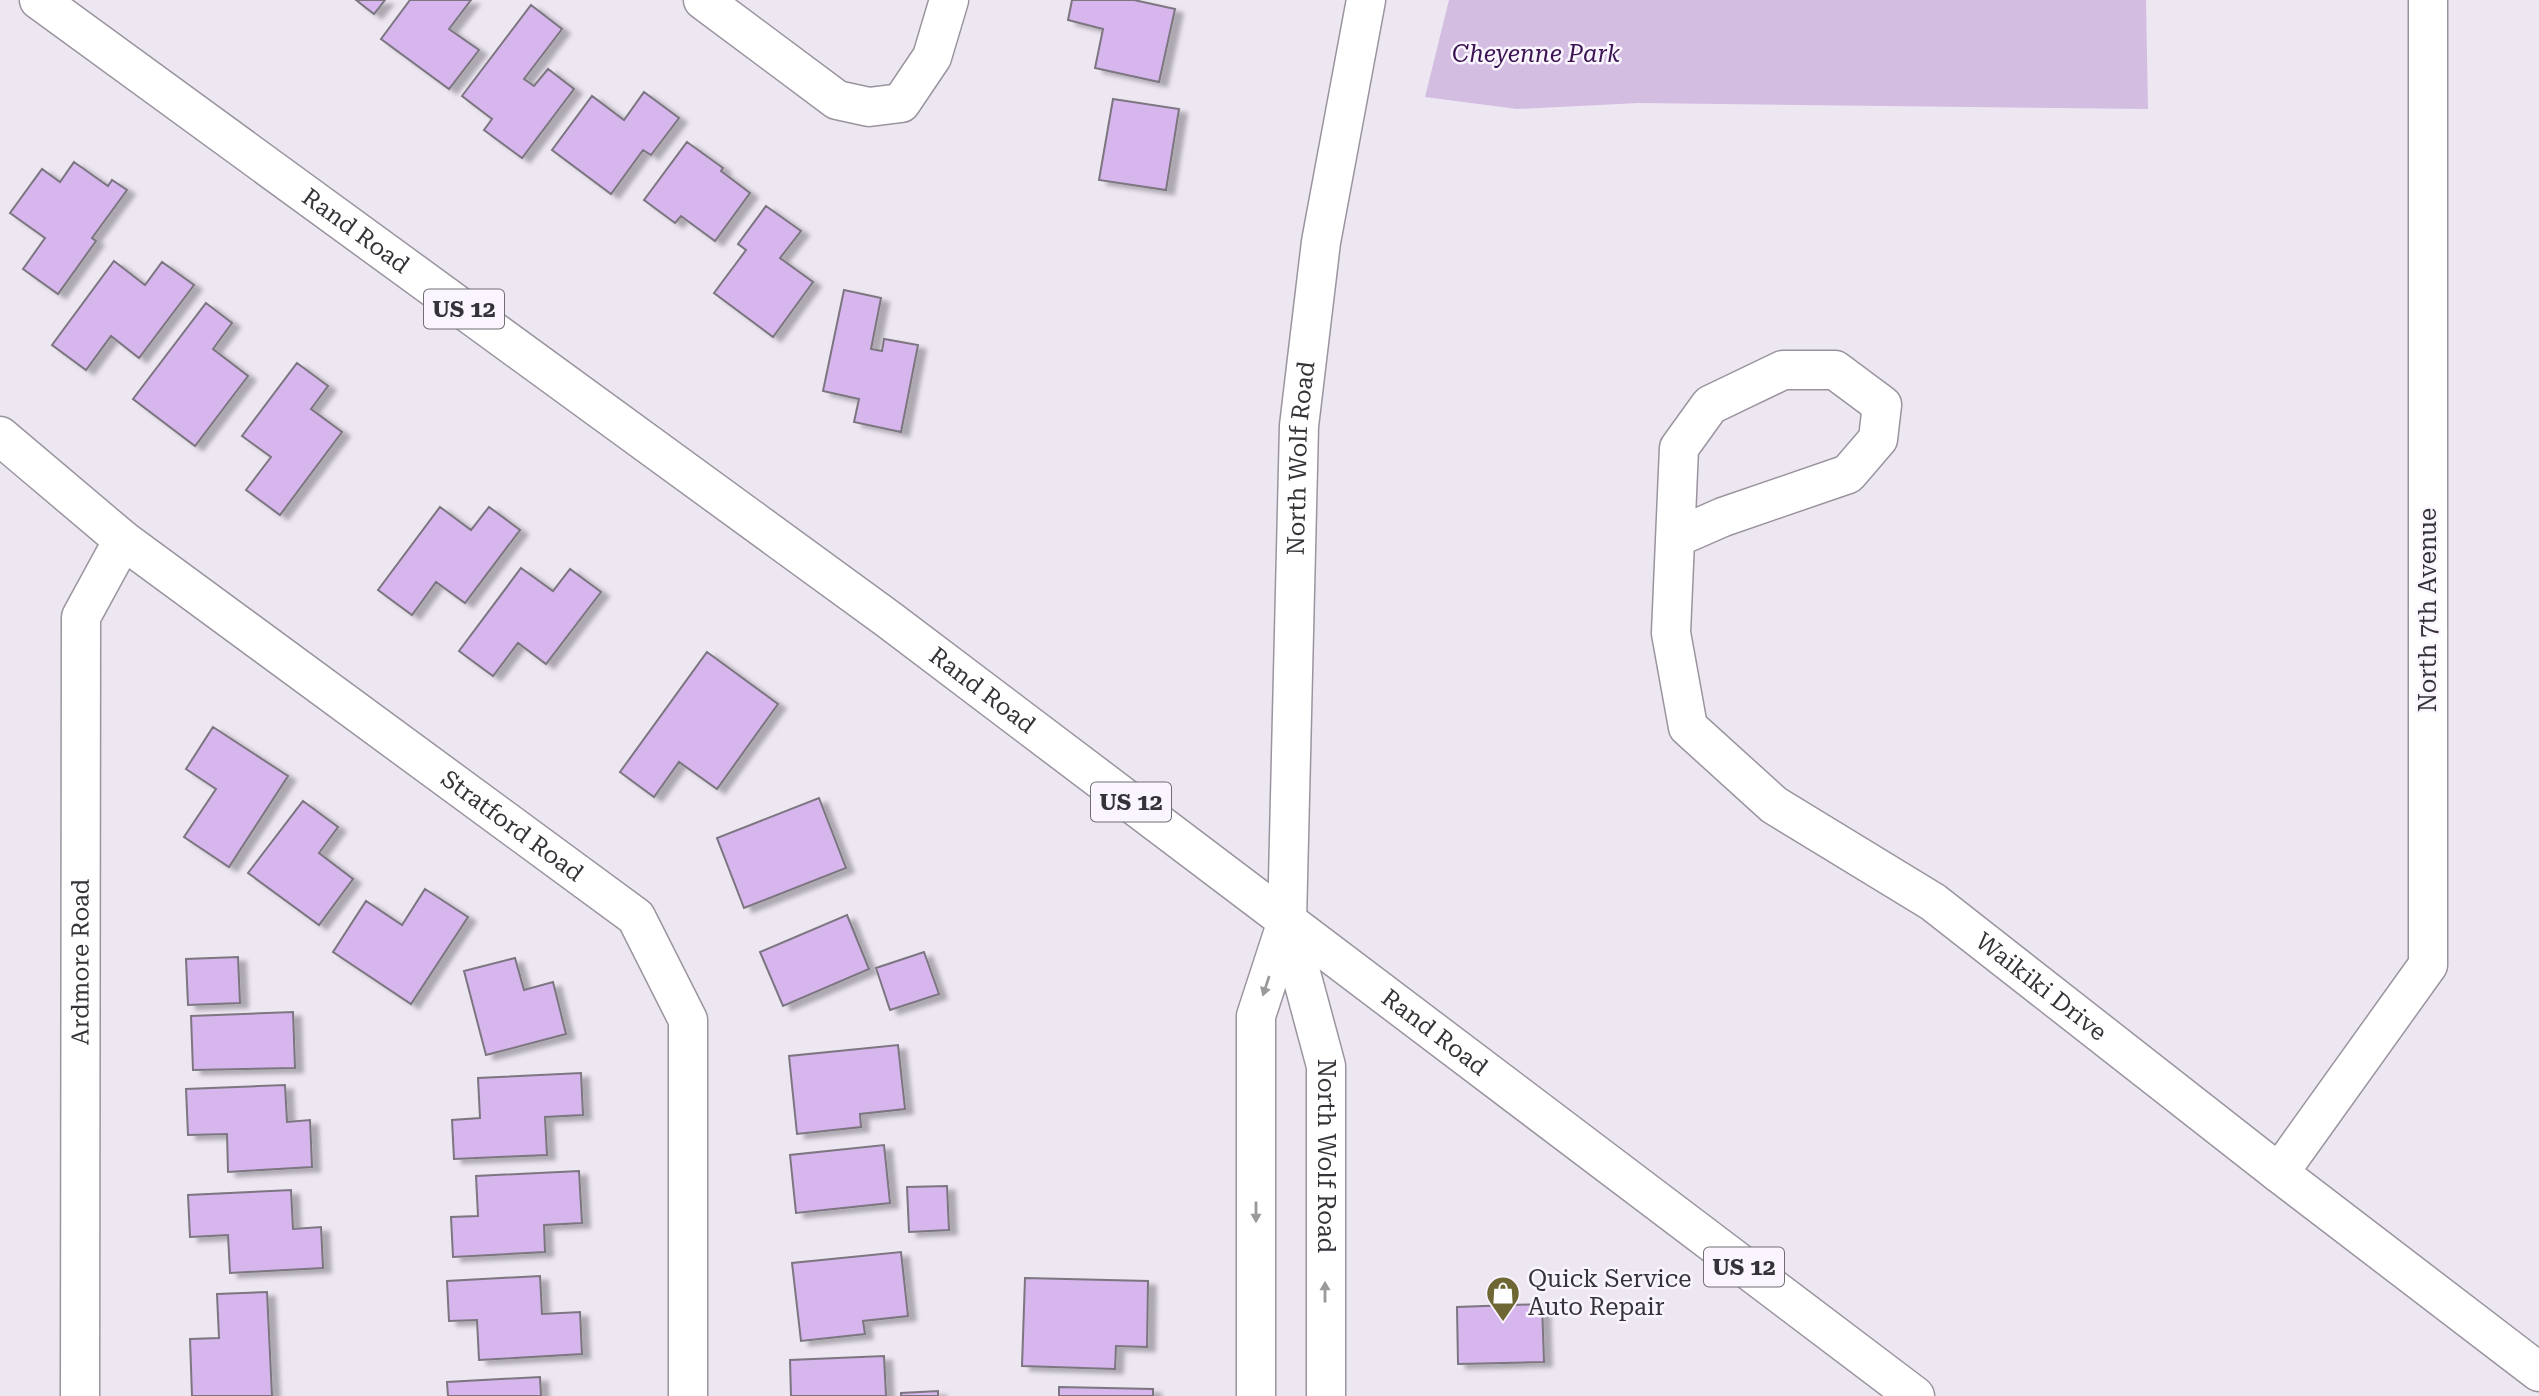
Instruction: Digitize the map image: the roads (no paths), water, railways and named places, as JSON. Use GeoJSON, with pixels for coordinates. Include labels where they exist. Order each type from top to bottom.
{"type":"FeatureCollection","features":[{"type":"Feature","properties":{"kind":"street","name":"Rand Road"},"geometry":{"type":"LineString","coordinates":[[39,0],[877,610],[1915,1396]]}},
{"type":"Feature","properties":{"kind":"street"},"geometry":{"type":"LineString","coordinates":[[703,0],[837,100],[869,107],[901,103],[932,57],[949,0]]}},
{"type":"Feature","properties":{"kind":"street","name":"North Wolf Road"},"geometry":{"type":"LineString","coordinates":[[1326,1396],[1326,1066],[1287,921],[1299,426],[1321,242],[1366,0]]}},
{"type":"Feature","properties":{"kind":"street","name":"North 7th Avenue"},"geometry":{"type":"LineString","coordinates":[[2279,1173],[2428,965],[2428,0]]}},
{"type":"Feature","properties":{"kind":"street","name":"Waikiki Drive"},"geometry":{"type":"LineString","coordinates":[[1675,538],[1723,517],[1848,474],[1878,439],[1882,405],[1835,370],[1783,370],[1710,405],[1679,448],[1675,538],[1671,633],[1688,727],[1774,805],[1933,902],[2279,1173],[2539,1371]]}},
{"type":"Feature","properties":{"kind":"street","name":"Stratford Road"},"geometry":{"type":"LineString","coordinates":[[0,436],[123,540],[636,917],[688,1020],[688,1396]]}},
{"type":"Feature","properties":{"kind":"street","name":"Ardmore Road"},"geometry":{"type":"LineString","coordinates":[[80,1396],[81,617],[123,540]]}},
{"type":"Feature","properties":{"kind":"street","name":"North Wolf Road"},"geometry":{"type":"LineString","coordinates":[[1256,1396],[1256,1016],[1287,921]]}},
{"type":"Feature","properties":{"kind":"place","name":"Quick Service Auto Repair"},"geometry":{"type":"Point","coordinates":[1503,1323]}},
{"type":"Feature","properties":{"kind":"park label","name":"Cheyenne Park"},"geometry":{"type":"Point","coordinates":[1536,54]}}]}
